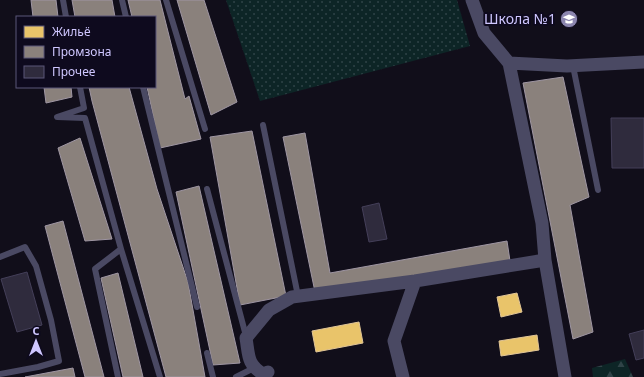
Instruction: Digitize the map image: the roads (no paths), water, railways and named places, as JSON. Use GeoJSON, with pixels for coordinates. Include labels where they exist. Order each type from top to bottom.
{"type":"FeatureCollection","features":[{"type":"Feature","properties":{"kind":"street"},"geometry":{"type":"LineString","coordinates":[[472,0],[484,33],[509,62],[542,223],[545,260],[565,377]]}},
{"type":"Feature","properties":{"kind":"street"},"geometry":{"type":"LineString","coordinates":[[509,62],[573,66],[644,62]]}},
{"type":"Feature","properties":{"kind":"street"},"geometry":{"type":"LineString","coordinates":[[268,372],[264,374],[254,368],[250,360],[246,338],[269,310],[292,297],[415,281],[545,260]]}},
{"type":"Feature","properties":{"kind":"street"},"geometry":{"type":"LineString","coordinates":[[403,377],[394,341],[415,281]]}},
{"type":"Feature","properties":{"kind":"lane"},"geometry":{"type":"LineString","coordinates":[[63,0],[66,16]]}},
{"type":"Feature","properties":{"kind":"lane"},"geometry":{"type":"LineString","coordinates":[[122,0],[126,16]]}},
{"type":"Feature","properties":{"kind":"lane"},"geometry":{"type":"LineString","coordinates":[[166,0],[205,129]]}},
{"type":"Feature","properties":{"kind":"lane"},"geometry":{"type":"LineString","coordinates":[[573,66],[598,190]]}},
{"type":"Feature","properties":{"kind":"lane"},"geometry":{"type":"LineString","coordinates":[[80,88],[84,108],[57,117],[85,118],[121,249],[160,377]]}},
{"type":"Feature","properties":{"kind":"lane"},"geometry":{"type":"LineString","coordinates":[[143,88],[197,308]]}},
{"type":"Feature","properties":{"kind":"lane"},"geometry":{"type":"LineString","coordinates":[[263,125],[298,296]]}},
{"type":"Feature","properties":{"kind":"lane"},"geometry":{"type":"LineString","coordinates":[[207,189],[246,338]]}},
{"type":"Feature","properties":{"kind":"lane"},"geometry":{"type":"LineString","coordinates":[[0,257],[25,247],[36,266],[51,320],[59,361],[0,374]]}},
{"type":"Feature","properties":{"kind":"lane"},"geometry":{"type":"LineString","coordinates":[[118,377],[95,269],[121,249]]}},
{"type":"Feature","properties":{"kind":"lane"},"geometry":{"type":"LineString","coordinates":[[207,353],[213,377]]}},
{"type":"Feature","properties":{"kind":"lane"},"geometry":{"type":"LineString","coordinates":[[236,377],[254,368]]}},
{"type":"Feature","properties":{"kind":"place","name":"Школа №1"},"geometry":{"type":"Point","coordinates":[569,19]}}]}
